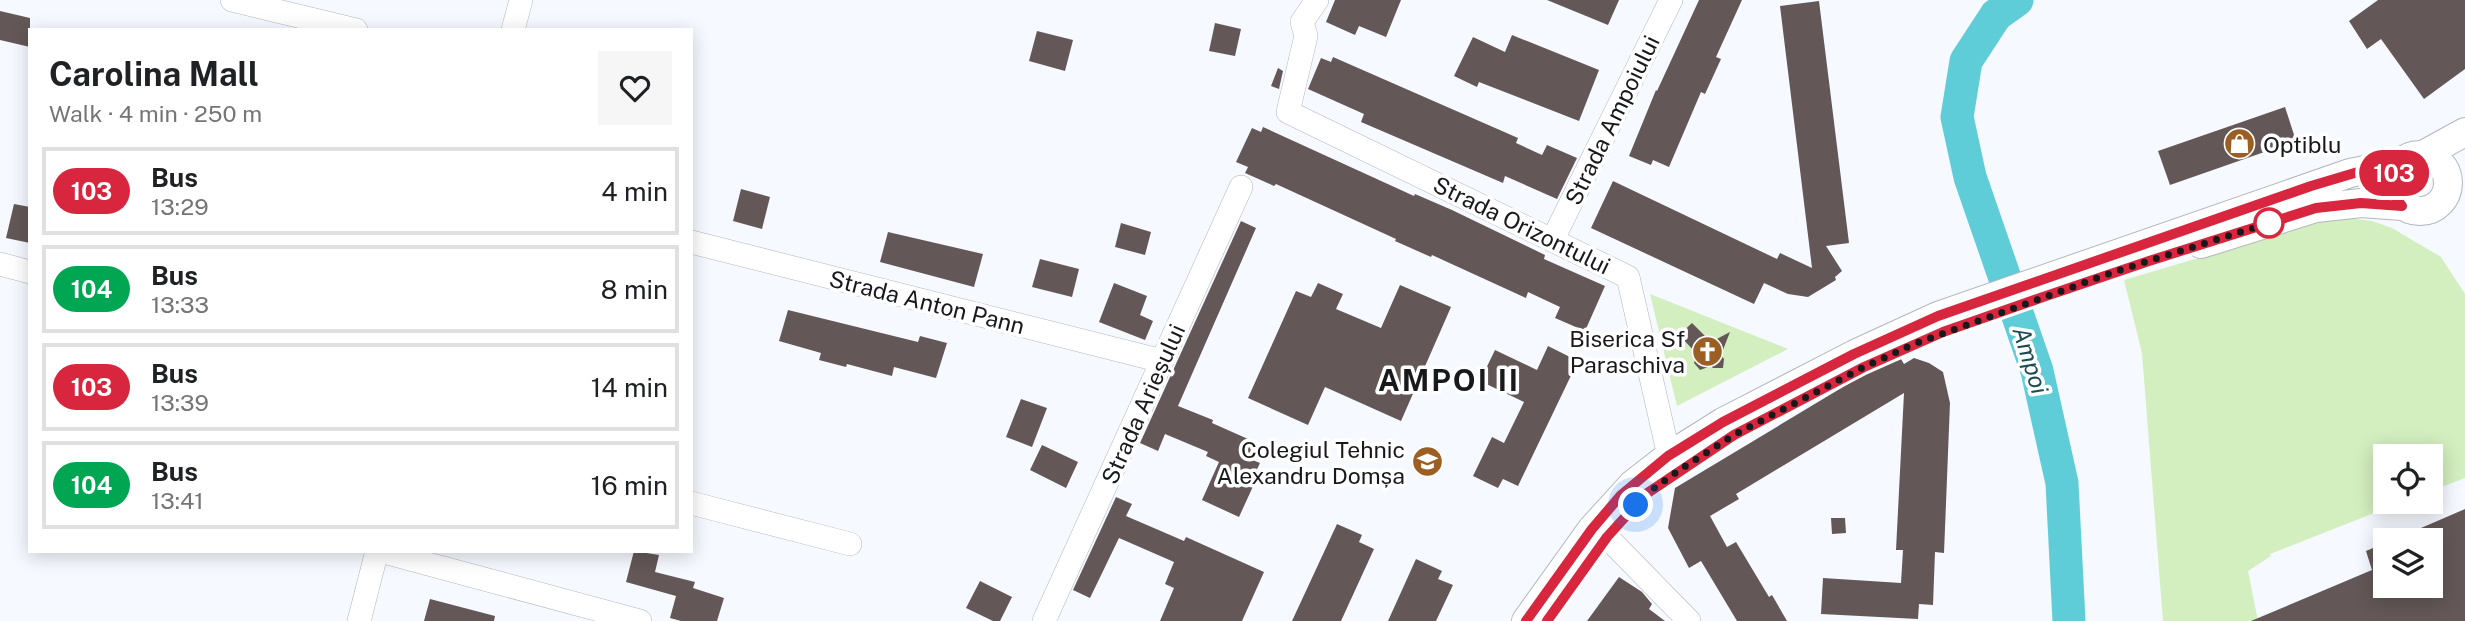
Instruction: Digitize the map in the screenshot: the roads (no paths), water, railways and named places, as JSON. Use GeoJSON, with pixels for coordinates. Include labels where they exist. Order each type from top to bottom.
{"type":"FeatureCollection","features":[{"type":"Feature","properties":{"kind":"main road"},"geometry":{"type":"LineString","coordinates":[[2402,206],[2396,199],[2392,182],[2410,160],[2465,132]]}},
{"type":"Feature","properties":{"kind":"main road"},"geometry":{"type":"LineString","coordinates":[[1526,621],[1610,506],[1633,484],[1668,456],[1723,422],[1854,354],[2115,264],[2350,173],[2431,157],[2443,167],[2448,183],[2456,181]]}},
{"type":"Feature","properties":{"kind":"main road"},"geometry":{"type":"LineString","coordinates":[[2115,264],[2316,208],[2361,203],[2428,210],[2443,199],[2456,181]]}},
{"type":"Feature","properties":{"kind":"main road"},"geometry":{"type":"LineString","coordinates":[[1547,621],[1607,537],[1646,494],[1734,435],[1940,324]]}},
{"type":"Feature","properties":{"kind":"street"},"geometry":{"type":"LineString","coordinates":[[232,0],[348,28]]}},
{"type":"Feature","properties":{"kind":"street"},"geometry":{"type":"LineString","coordinates":[[514,28],[521,0]]}},
{"type":"Feature","properties":{"kind":"street","name":"Strada Orizontului"},"geometry":{"type":"LineString","coordinates":[[1317,0],[1302,22],[1306,36],[1289,112],[1628,277],[1668,456]]}},
{"type":"Feature","properties":{"kind":"street","name":"Strada Ampoiului"},"geometry":{"type":"LineString","coordinates":[[1553,239],[1671,0]]}},
{"type":"Feature","properties":{"kind":"street","name":"Strada Arieșului"},"geometry":{"type":"LineString","coordinates":[[1044,621],[1241,187]]}},
{"type":"Feature","properties":{"kind":"street","name":"Strada Anton Pann"},"geometry":{"type":"LineString","coordinates":[[693,243],[1162,361]]}},
{"type":"Feature","properties":{"kind":"street"},"geometry":{"type":"LineString","coordinates":[[0,264],[28,271]]}},
{"type":"Feature","properties":{"kind":"street"},"geometry":{"type":"LineString","coordinates":[[693,504],[850,544]]}},
{"type":"Feature","properties":{"kind":"street"},"geometry":{"type":"LineString","coordinates":[[1607,537],[1689,621]]}},
{"type":"Feature","properties":{"kind":"street"},"geometry":{"type":"LineString","coordinates":[[359,621],[378,553]]}},
{"type":"Feature","properties":{"kind":"street"},"geometry":{"type":"LineString","coordinates":[[386,553],[640,621]]}},
{"type":"Feature","properties":{"kind":"waterway","name":"Ampoi"},"geometry":{"type":"LineString","coordinates":[[2017,0],[1996,15],[1966,61],[1957,117],[1970,177],[2037,371],[2062,483],[2069,621]]}},
{"type":"Feature","properties":{"kind":"place","name":"Optiblu"},"geometry":{"type":"Point","coordinates":[2240,144]}},
{"type":"Feature","properties":{"kind":"place","name":"Biserica Sf Paraschiva"},"geometry":{"type":"Point","coordinates":[1708,351]}},
{"type":"Feature","properties":{"kind":"place","name":"Colegiul Tehnic Alexandru Domșa"},"geometry":{"type":"Point","coordinates":[1428,462]}},
{"type":"Feature","properties":{"kind":"district","name":"AMPOI II"},"geometry":{"type":"Point","coordinates":[1449,380]}}]}
